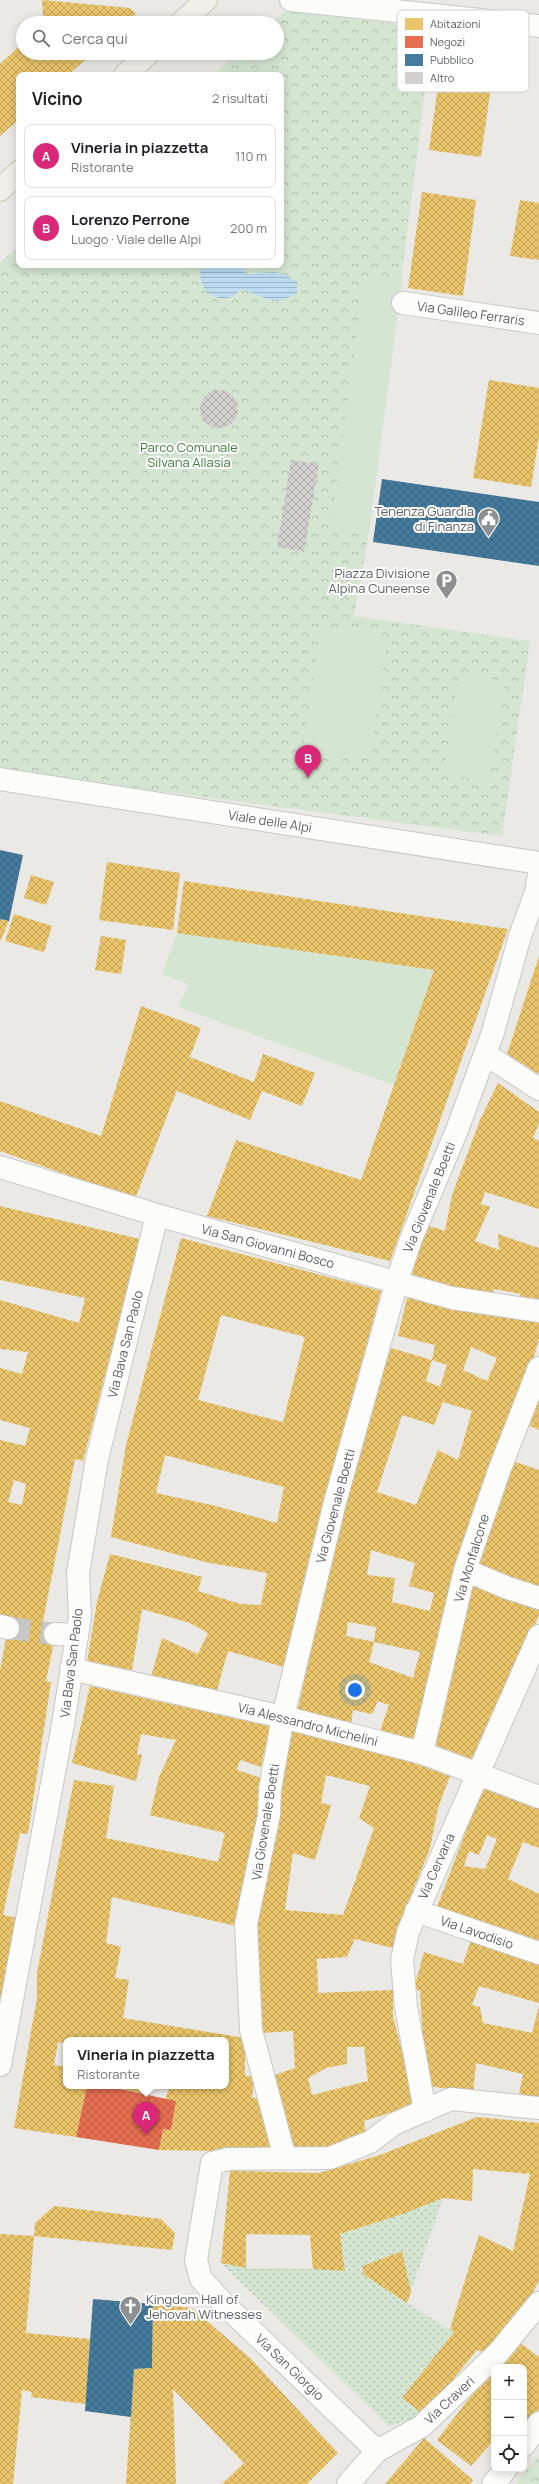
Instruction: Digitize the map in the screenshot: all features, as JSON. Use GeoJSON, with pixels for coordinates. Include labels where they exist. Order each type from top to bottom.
{"type":"FeatureCollection","features":[{"type":"Feature","properties":{"kind":"main road"},"geometry":{"type":"LineString","coordinates":[[189,16],[206,0]]}},
{"type":"Feature","properties":{"kind":"main road"},"geometry":{"type":"LineString","coordinates":[[128,72],[141,60]]}},
{"type":"Feature","properties":{"kind":"main road"},"geometry":{"type":"LineString","coordinates":[[0,190],[16,175]]}},
{"type":"Feature","properties":{"kind":"street"},"geometry":{"type":"LineString","coordinates":[[291,0],[397,11]]}},
{"type":"Feature","properties":{"kind":"street"},"geometry":{"type":"LineString","coordinates":[[529,25],[539,26]]}},
{"type":"Feature","properties":{"kind":"street","name":"Via Galileo Ferraris"},"geometry":{"type":"LineString","coordinates":[[403,303],[539,323]]}},
{"type":"Feature","properties":{"kind":"street","name":"Viale delle Alpi"},"geometry":{"type":"LineString","coordinates":[[0,779],[539,863]]}},
{"type":"Feature","properties":{"kind":"street","name":"Via Giovenale Boetti"},"geometry":{"type":"LineString","coordinates":[[285,2158],[251,2030],[246,1924],[269,1815],[270,1789],[283,1717],[335,1502],[397,1281],[411,1239],[457,1130],[485,1054],[520,936],[536,892],[539,874]]}},
{"type":"Feature","properties":{"kind":"street"},"geometry":{"type":"LineString","coordinates":[[485,1054],[539,1089]]}},
{"type":"Feature","properties":{"kind":"street","name":"Via San Giovanni Bosco"},"geometry":{"type":"LineString","coordinates":[[0,1167],[157,1215],[397,1281],[452,1298],[539,1311]]}},
{"type":"Feature","properties":{"kind":"street","name":"Via Bava San Paolo"},"geometry":{"type":"LineString","coordinates":[[0,2065],[63,1724],[80,1617],[78,1573],[97,1459],[157,1215]]}},
{"type":"Feature","properties":{"kind":"street","name":"Via Monfalcone"},"geometry":{"type":"LineString","coordinates":[[422,1752],[465,1570],[499,1471],[539,1368]]}},
{"type":"Feature","properties":{"kind":"street"},"geometry":{"type":"LineString","coordinates":[[465,1570],[508,1588],[539,1598]]}},
{"type":"Feature","properties":{"kind":"street"},"geometry":{"type":"LineString","coordinates":[[55,1634],[77,1635]]}},
{"type":"Feature","properties":{"kind":"street","name":"Via Cervaria"},"geometry":{"type":"LineString","coordinates":[[425,2111],[406,2007],[402,1960],[416,1911],[476,1773],[539,1636]]}},
{"type":"Feature","properties":{"kind":"street","name":"Via Alessandro Michelini"},"geometry":{"type":"LineString","coordinates":[[71,1669],[283,1717],[422,1752],[539,1797]]}},
{"type":"Feature","properties":{"kind":"street","name":"Via Lavodisio"},"geometry":{"type":"LineString","coordinates":[[416,1911],[539,1953]]}},
{"type":"Feature","properties":{"kind":"street"},"geometry":{"type":"LineString","coordinates":[[285,2158],[330,2158],[370,2142],[394,2124],[451,2099],[539,2108]]}},
{"type":"Feature","properties":{"kind":"street","name":"Via San Giorgio"},"geometry":{"type":"LineString","coordinates":[[285,2158],[228,2158],[212,2163],[196,2260],[201,2279],[223,2303],[377,2451]]}},
{"type":"Feature","properties":{"kind":"street","name":"Via Craveri"},"geometry":{"type":"LineString","coordinates":[[348,2484],[377,2451],[422,2426],[535,2317]]}},
{"type":"Feature","properties":{"kind":"street"},"geometry":{"type":"LineString","coordinates":[[527,2440],[539,2423]]}},
{"type":"Feature","properties":{"kind":"street"},"geometry":{"type":"LineString","coordinates":[[493,2484],[503,2472]]}},
{"type":"Feature","properties":{"kind":"green space","name":"Parco Comunale Silvana Allasia"},"geometry":{"type":"Polygon","coordinates":[[[285,11],[397,24],[397,92],[425,92],[369,532],[354,616],[530,641],[502,836],[0,770],[0,263],[16,249],[16,268],[284,268],[284,72],[216,72],[229,60],[284,60],[284,16],[279,16],[285,11]]]}},
{"type":"Feature","properties":{"kind":"green space"},"geometry":{"type":"Polygon","coordinates":[[[364,277],[402,282],[369,532],[331,527],[364,277]]]}},
{"type":"Feature","properties":{"kind":"green space"},"geometry":{"type":"Polygon","coordinates":[[[321,626],[388,636],[370,758],[303,748],[321,626]]]}},
{"type":"Feature","properties":{"kind":"green space"},"geometry":{"type":"Polygon","coordinates":[[[459,674],[505,681],[489,781],[443,774],[459,674]]]}},
{"type":"Feature","properties":{"kind":"green space"},"geometry":{"type":"Polygon","coordinates":[[[177,933],[434,970],[394,1085],[178,1007],[189,984],[162,974],[177,933]]]}},
{"type":"Feature","properties":{"kind":"green space"},"geometry":{"type":"Polygon","coordinates":[[[443,2198],[407,2303],[454,2332],[402,2398],[424,2415],[389,2426],[221,2263],[246,2268],[313,2269],[340,2234],[406,2213],[443,2198]]]}},
{"type":"Feature","properties":{"kind":"green space"},"geometry":{"type":"Polygon","coordinates":[[[539,2455],[539,2484],[516,2484],[539,2455]]]}},
{"type":"Feature","properties":{"kind":"water"},"geometry":{"type":"Polygon","coordinates":[[[202,268],[243,268],[246,274],[267,272],[280,273],[292,278],[297,284],[297,293],[282,300],[275,300],[241,289],[231,297],[217,297],[206,290],[202,284],[200,278],[202,268]]]}},
{"type":"Feature","properties":{"kind":"building: Abitazioni"},"geometry":{"type":"Polygon","coordinates":[[[42,0],[130,8],[136,14],[134,16],[43,15],[42,0]]]}},
{"type":"Feature","properties":{"kind":"building: Abitazioni"},"geometry":{"type":"Polygon","coordinates":[[[16,49],[16,60],[85,60],[71,72],[16,72],[16,122],[0,136],[0,64],[16,49]]]}},
{"type":"Feature","properties":{"kind":"building: Abitazioni"},"geometry":{"type":"Polygon","coordinates":[[[437,92],[490,92],[481,157],[429,150],[437,92]]]}},
{"type":"Feature","properties":{"kind":"building: Abitazioni"},"geometry":{"type":"Polygon","coordinates":[[[422,192],[476,200],[463,296],[408,288],[422,192]]]}},
{"type":"Feature","properties":{"kind":"building: Abitazioni"},"geometry":{"type":"Polygon","coordinates":[[[520,200],[539,203],[539,260],[510,256],[520,200]]]}},
{"type":"Feature","properties":{"kind":"building: Abitazioni"},"geometry":{"type":"Polygon","coordinates":[[[489,380],[539,388],[539,436],[531,487],[473,478],[489,380]]]}},
{"type":"Feature","properties":{"kind":"building: Abitazioni"},"geometry":{"type":"Polygon","coordinates":[[[107,862],[180,873],[173,930],[99,920],[107,862]]]}},
{"type":"Feature","properties":{"kind":"building: Abitazioni"},"geometry":{"type":"Polygon","coordinates":[[[31,875],[54,882],[46,905],[24,898],[31,875]]]}},
{"type":"Feature","properties":{"kind":"building: Abitazioni"},"geometry":{"type":"Polygon","coordinates":[[[184,881],[508,929],[390,1261],[207,1216],[236,1140],[361,1180],[434,970],[177,933],[184,881]]]}},
{"type":"Feature","properties":{"kind":"building: Abitazioni"},"geometry":{"type":"Polygon","coordinates":[[[14,914],[52,926],[44,952],[5,941],[14,914]]]}},
{"type":"Feature","properties":{"kind":"building: Abitazioni"},"geometry":{"type":"Polygon","coordinates":[[[0,919],[9,921],[0,942],[0,919]]]}},
{"type":"Feature","properties":{"kind":"building: Abitazioni"},"geometry":{"type":"Polygon","coordinates":[[[101,936],[126,940],[121,974],[95,970],[101,936]]]}},
{"type":"Feature","properties":{"kind":"building: Abitazioni"},"geometry":{"type":"Polygon","coordinates":[[[539,956],[539,1074],[507,1054],[539,956]]]}},
{"type":"Feature","properties":{"kind":"building: Abitazioni"},"geometry":{"type":"Polygon","coordinates":[[[141,1006],[201,1028],[135,1199],[0,1151],[0,1101],[101,1136],[141,1006]]]}},
{"type":"Feature","properties":{"kind":"building: Abitazioni"},"geometry":{"type":"Polygon","coordinates":[[[263,1054],[315,1073],[302,1106],[262,1091],[250,1120],[177,1091],[190,1057],[254,1082],[263,1054]]]}},
{"type":"Feature","properties":{"kind":"building: Abitazioni"},"geometry":{"type":"Polygon","coordinates":[[[498,1083],[539,1112],[539,1123],[533,1138],[539,1141],[539,1209],[485,1192],[481,1204],[490,1207],[475,1241],[499,1250],[498,1234],[539,1248],[539,1305],[519,1299],[521,1294],[494,1289],[490,1298],[411,1278],[423,1224],[445,1231],[452,1195],[480,1120],[498,1083]]]}},
{"type":"Feature","properties":{"kind":"building: Abitazioni"},"geometry":{"type":"Polygon","coordinates":[[[0,1206],[140,1239],[83,1461],[75,1459],[42,1626],[57,1628],[46,1681],[51,1682],[28,1834],[20,1833],[3,1915],[18,1918],[0,2016],[0,1670],[9,1623],[0,1621],[0,1440],[25,1446],[30,1428],[0,1420],[0,1368],[22,1374],[28,1352],[0,1349],[0,1300],[79,1323],[85,1298],[0,1280],[0,1206]],[[14,1480],[8,1502],[22,1505],[26,1484],[14,1480]]]}},
{"type":"Feature","properties":{"kind":"building: Abitazioni"},"geometry":{"type":"Polygon","coordinates":[[[181,1238],[381,1291],[310,1555],[284,1667],[228,1651],[216,1694],[151,1677],[162,1638],[198,1654],[208,1633],[190,1623],[142,1609],[132,1670],[87,1662],[97,1602],[110,1554],[202,1577],[198,1591],[241,1604],[261,1605],[267,1573],[205,1562],[111,1537],[126,1445],[181,1238]],[[221,1315],[198,1400],[283,1422],[305,1337],[221,1315]],[[165,1455],[156,1493],[216,1506],[277,1523],[284,1487],[165,1455]]]}},
{"type":"Feature","properties":{"kind":"building: Abitazioni"},"geometry":{"type":"Polygon","coordinates":[[[408,1294],[539,1323],[539,1339],[417,1741],[380,1731],[389,1705],[378,1701],[372,1714],[353,1710],[351,1723],[297,1713],[348,1483],[391,1348],[432,1360],[435,1345],[398,1336],[408,1294]],[[471,1347],[463,1370],[487,1381],[497,1358],[471,1347]],[[432,1360],[426,1381],[440,1387],[447,1365],[432,1360]],[[443,1402],[434,1425],[402,1415],[377,1492],[416,1505],[438,1450],[458,1460],[472,1411],[443,1402]],[[371,1550],[367,1575],[395,1578],[392,1602],[430,1611],[434,1593],[409,1586],[415,1563],[371,1550]],[[348,1622],[346,1636],[374,1642],[376,1627],[348,1622]],[[374,1642],[369,1662],[413,1678],[420,1652],[374,1642]]]}},
{"type":"Feature","properties":{"kind":"building: Abitazioni"},"geometry":{"type":"Polygon","coordinates":[[[539,1397],[539,1430],[527,1425],[539,1397]]]}},
{"type":"Feature","properties":{"kind":"building: Abitazioni"},"geometry":{"type":"Polygon","coordinates":[[[513,1461],[539,1470],[539,1598],[473,1573],[513,1461]]]}},
{"type":"Feature","properties":{"kind":"building: Abitazioni"},"geometry":{"type":"Polygon","coordinates":[[[473,1579],[539,1603],[539,1615],[475,1764],[431,1747],[473,1579]]]}},
{"type":"Feature","properties":{"kind":"building: Abitazioni"},"geometry":{"type":"Polygon","coordinates":[[[90,1686],[270,1726],[261,1767],[240,1760],[237,1770],[264,1779],[240,1927],[112,1897],[106,1943],[121,1947],[115,1978],[129,1980],[123,2018],[245,2038],[245,2076],[255,2076],[252,2098],[261,2098],[269,2128],[270,2152],[159,2150],[163,2129],[171,2130],[176,2101],[166,2099],[168,2089],[229,2089],[229,2037],[63,2037],[63,2043],[58,2042],[54,2065],[63,2066],[63,2089],[86,2089],[76,2137],[14,2128],[37,1998],[37,1973],[74,1780],[114,1786],[106,1838],[218,1862],[225,1833],[150,1815],[159,1777],[176,1740],[141,1734],[137,1754],[142,1755],[136,1781],[72,1763],[90,1686]]]}},
{"type":"Feature","properties":{"kind":"building: Abitazioni"},"geometry":{"type":"Polygon","coordinates":[[[287,1728],[376,1750],[450,1776],[438,1808],[430,1848],[396,1933],[393,1948],[355,1939],[347,1957],[317,1959],[318,1993],[393,1990],[393,2017],[402,2051],[408,2049],[420,2103],[364,2121],[366,2136],[326,2152],[291,2152],[275,2075],[295,2068],[293,2031],[261,2033],[258,1999],[257,1908],[287,1728]],[[326,1775],[321,1803],[331,1805],[315,1860],[293,1853],[285,1910],[343,1915],[374,1828],[359,1818],[370,1786],[326,1775]],[[347,2047],[347,2064],[326,2068],[308,2078],[312,2095],[368,2081],[364,2047],[347,2047]]]}},
{"type":"Feature","properties":{"kind":"building: Abitazioni"},"geometry":{"type":"Polygon","coordinates":[[[483,1787],[539,1809],[539,1848],[523,1842],[508,1879],[539,1894],[539,1948],[435,1912],[483,1787]],[[487,1835],[479,1855],[469,1851],[464,1866],[485,1869],[497,1839],[487,1835]]]}},
{"type":"Feature","properties":{"kind":"building: Abitazioni"},"geometry":{"type":"Polygon","coordinates":[[[472,1937],[539,1959],[539,2003],[479,1986],[472,2005],[480,2007],[483,2023],[532,2033],[539,2006],[539,2102],[518,2099],[523,2074],[476,2063],[473,2093],[423,2085],[423,2042],[420,1991],[414,1988],[424,1952],[463,1964],[472,1937]]]}},
{"type":"Feature","properties":{"kind":"building: Abitazioni"},"geometry":{"type":"Polygon","coordinates":[[[122,2089],[149,2089],[148,2095],[122,2089]]]}},
{"type":"Feature","properties":{"kind":"building: Abitazioni"},"geometry":{"type":"Polygon","coordinates":[[[477,2117],[539,2123],[539,2281],[518,2318],[492,2355],[477,2350],[424,2415],[402,2398],[454,2332],[450,2329],[479,2235],[513,2251],[530,2174],[473,2169],[472,2201],[443,2198],[406,2213],[340,2234],[345,2271],[313,2269],[310,2235],[246,2234],[246,2268],[221,2263],[230,2171],[319,2173],[380,2155],[477,2117]]]}},
{"type":"Feature","properties":{"kind":"building: Abitazioni"},"geometry":{"type":"Polygon","coordinates":[[[54,2206],[161,2219],[175,2233],[172,2250],[34,2236],[35,2223],[54,2206]]]}},
{"type":"Feature","properties":{"kind":"building: Abitazioni"},"geometry":{"type":"Polygon","coordinates":[[[0,2234],[34,2236],[26,2333],[90,2339],[86,2404],[31,2397],[32,2392],[22,2390],[13,2484],[0,2484],[0,2234]]]}},
{"type":"Feature","properties":{"kind":"building: Abitazioni"},"geometry":{"type":"Polygon","coordinates":[[[402,2251],[411,2292],[407,2303],[363,2274],[363,2266],[402,2251]]]}},
{"type":"Feature","properties":{"kind":"building: Abitazioni"},"geometry":{"type":"Polygon","coordinates":[[[153,2304],[192,2308],[250,2358],[338,2453],[307,2484],[222,2484],[244,2463],[173,2389],[176,2484],[126,2484],[134,2369],[152,2368],[153,2304]]]}},
{"type":"Feature","properties":{"kind":"building: Abitazioni"},"geometry":{"type":"Polygon","coordinates":[[[515,2339],[539,2357],[539,2409],[527,2425],[527,2364],[496,2364],[515,2339]]]}},
{"type":"Feature","properties":{"kind":"building: Abitazioni"},"geometry":{"type":"Polygon","coordinates":[[[491,2370],[491,2443],[471,2466],[437,2440],[491,2370]]]}},
{"type":"Feature","properties":{"kind":"building: Abitazioni"},"geometry":{"type":"Polygon","coordinates":[[[424,2438],[473,2480],[470,2484],[385,2484],[424,2438]]]}},
{"type":"Feature","properties":{"kind":"building: Negozi"},"geometry":{"type":"Polygon","coordinates":[[[86,2089],[120,2089],[176,2101],[171,2130],[163,2129],[159,2150],[76,2137],[86,2089]]]}},
{"type":"Feature","properties":{"kind":"building: Pubblico"},"geometry":{"type":"Polygon","coordinates":[[[382,479],[539,502],[539,566],[373,542],[382,479]]]}},
{"type":"Feature","properties":{"kind":"building: Pubblico"},"geometry":{"type":"Polygon","coordinates":[[[0,850],[23,855],[9,921],[0,919],[0,850]]]}},
{"type":"Feature","properties":{"kind":"building: Pubblico"},"geometry":{"type":"Polygon","coordinates":[[[93,2299],[153,2304],[152,2368],[134,2369],[131,2417],[85,2411],[93,2299]]]}},
{"type":"Feature","properties":{"kind":"building: Altro"},"geometry":{"type":"Polygon","coordinates":[[[215,390],[223,390],[233,395],[237,402],[237,416],[233,423],[223,428],[215,428],[205,423],[203,420],[200,413],[200,405],[205,395],[208,393],[215,390]]]}},
{"type":"Feature","properties":{"kind":"building: Altro"},"geometry":{"type":"Polygon","coordinates":[[[291,460],[319,464],[304,552],[277,547],[291,460]]]}},
{"type":"Feature","properties":{"kind":"tunnel"},"geometry":{"type":"LineString","coordinates":[[8,1628],[55,1634]]}},
{"type":"Feature","properties":{"kind":"place","name":"Tenenza Guardia di Finanza"},"geometry":{"type":"Point","coordinates":[489,538]}},
{"type":"Feature","properties":{"kind":"place","name":"Piazza Divisione Alpina Cuneense"},"geometry":{"type":"Point","coordinates":[446,600]}},
{"type":"Feature","properties":{"kind":"place","name":"Lorenzo Perrone"},"geometry":{"type":"Point","coordinates":[308,778]}},
{"type":"Feature","properties":{"kind":"place","name":"Vineria in piazzetta"},"geometry":{"type":"Point","coordinates":[146,2135]}},
{"type":"Feature","properties":{"kind":"place","name":"Kingdom Hall of Jehovah Witnesses"},"geometry":{"type":"Point","coordinates":[131,2326]}}]}
